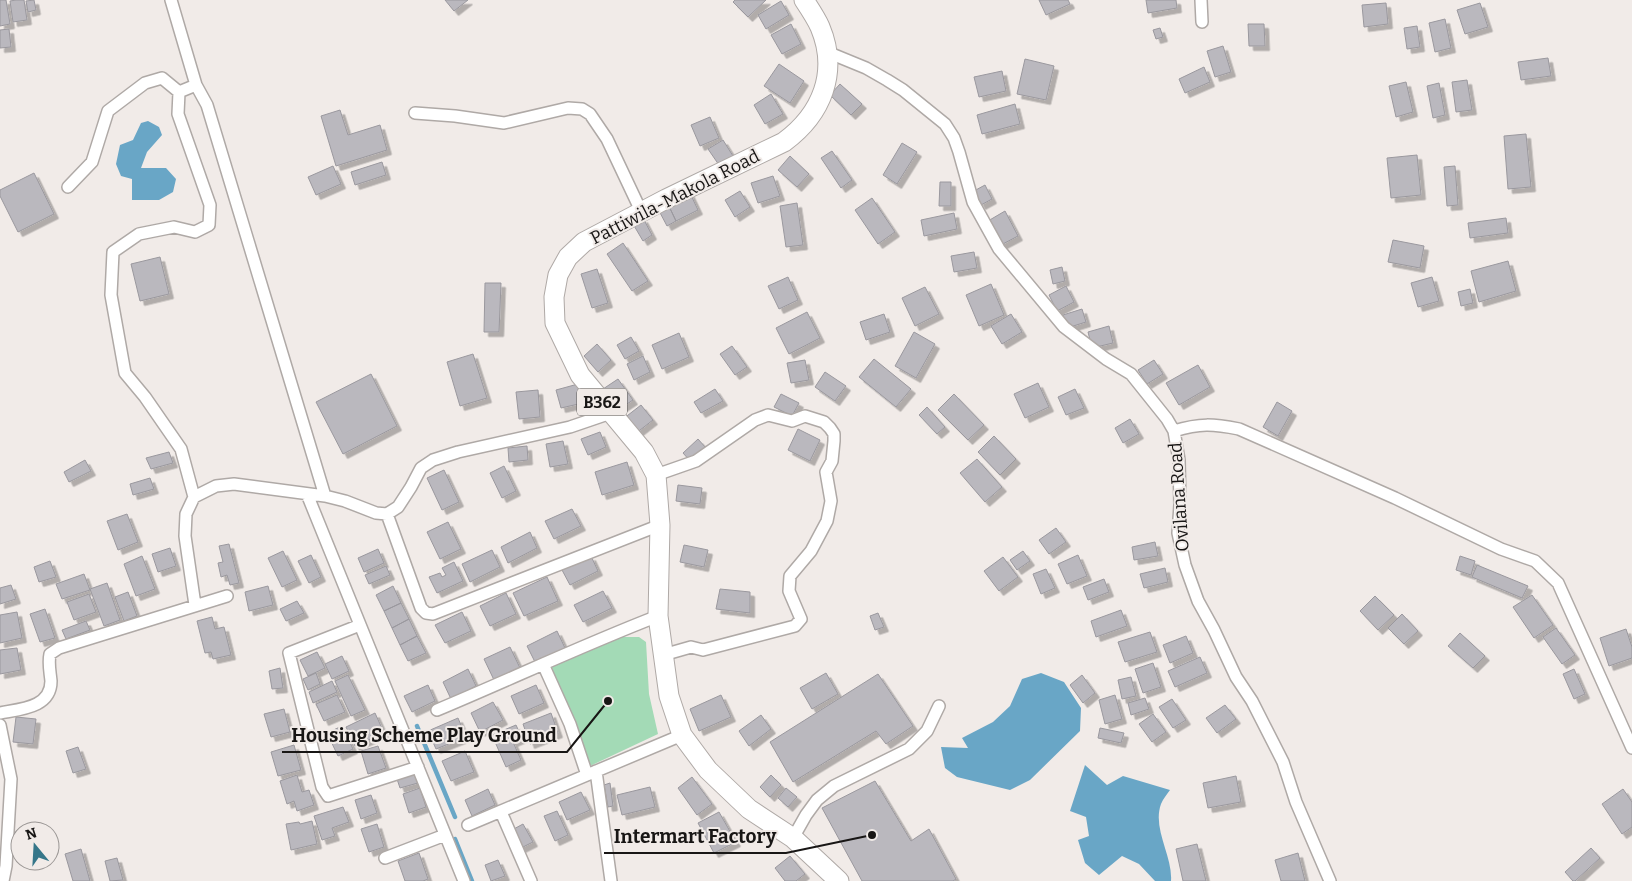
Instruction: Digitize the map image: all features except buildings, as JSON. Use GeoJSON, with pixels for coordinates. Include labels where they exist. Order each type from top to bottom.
{"type":"FeatureCollection","features":[{"type":"Feature","properties":{"kind":"main road","name":"Pattiwila-Makola Road"},"geometry":{"type":"LineString","coordinates":[[804,0],[820,28],[827,52],[829,68],[820,101],[809,119],[798,132],[784,142],[642,211],[584,242],[568,257],[558,275],[554,297],[555,323],[580,375],[644,452],[656,475],[660,525],[658,616],[669,696],[682,735],[708,770],[742,803],[793,838],[839,881]]}},
{"type":"Feature","properties":{"kind":"street"},"geometry":{"type":"LineString","coordinates":[[171,0],[196,85],[207,105],[325,496]]}},
{"type":"Feature","properties":{"kind":"street"},"geometry":{"type":"LineString","coordinates":[[1201,0],[1202,22]]}},
{"type":"Feature","properties":{"kind":"street","name":"Ovilana Road"},"geometry":{"type":"LineString","coordinates":[[827,52],[866,68],[887,80],[903,90],[945,124],[960,152],[973,202],[1000,249],[1064,327],[1106,359],[1130,374],[1167,419],[1174,431],[1179,460],[1180,505],[1178,533],[1185,564],[1198,601],[1236,677],[1252,701],[1283,762],[1296,802],[1330,881]]}},
{"type":"Feature","properties":{"kind":"street"},"geometry":{"type":"LineString","coordinates":[[68,187],[92,162],[108,111],[145,83],[162,78],[180,92]]}},
{"type":"Feature","properties":{"kind":"street"},"geometry":{"type":"LineString","coordinates":[[180,92],[196,85]]}},
{"type":"Feature","properties":{"kind":"street"},"geometry":{"type":"LineString","coordinates":[[180,92],[178,114],[210,205],[209,225],[194,232],[174,227],[140,234],[113,252],[111,295],[124,373],[145,397],[181,450],[194,497]]}},
{"type":"Feature","properties":{"kind":"street"},"geometry":{"type":"LineString","coordinates":[[415,113],[504,123],[568,108],[582,109],[590,114],[607,139],[642,211]]}},
{"type":"Feature","properties":{"kind":"street"},"geometry":{"type":"LineString","coordinates":[[195,605],[185,536],[186,514],[194,497],[216,486],[234,484],[325,496],[345,500],[376,513],[387,514],[398,506],[412,487],[421,468],[433,460],[458,452],[570,427],[612,413]]}},
{"type":"Feature","properties":{"kind":"street"},"geometry":{"type":"LineString","coordinates":[[656,475],[696,461],[755,420],[768,415],[792,421],[805,416],[824,422],[834,434],[832,461],[826,472],[830,501],[827,521],[811,551],[790,576],[789,591],[801,619],[795,626],[703,650],[691,647],[663,655]]}},
{"type":"Feature","properties":{"kind":"street"},"geometry":{"type":"LineString","coordinates":[[1174,431],[1190,426],[1212,424],[1240,429],[1395,498],[1501,549],[1535,561],[1558,583],[1632,748]]}},
{"type":"Feature","properties":{"kind":"street"},"geometry":{"type":"LineString","coordinates":[[307,494],[464,881]]}},
{"type":"Feature","properties":{"kind":"street"},"geometry":{"type":"LineString","coordinates":[[387,514],[420,608],[426,613],[434,614],[660,525]]}},
{"type":"Feature","properties":{"kind":"street"},"geometry":{"type":"LineString","coordinates":[[0,713],[35,705],[46,697],[51,684],[48,660],[50,654],[59,648],[227,596]]}},
{"type":"Feature","properties":{"kind":"street"},"geometry":{"type":"LineString","coordinates":[[437,710],[591,642],[658,616]]}},
{"type":"Feature","properties":{"kind":"street"},"geometry":{"type":"LineString","coordinates":[[360,626],[289,653],[322,786],[328,796],[418,767]]}},
{"type":"Feature","properties":{"kind":"street"},"geometry":{"type":"LineString","coordinates":[[543,664],[592,773],[611,881]]}},
{"type":"Feature","properties":{"kind":"street"},"geometry":{"type":"LineString","coordinates":[[793,838],[817,800],[834,786],[909,749],[927,731],[939,706]]}},
{"type":"Feature","properties":{"kind":"street"},"geometry":{"type":"LineString","coordinates":[[0,725],[11,779],[6,866],[3,881]]}},
{"type":"Feature","properties":{"kind":"street"},"geometry":{"type":"LineString","coordinates":[[468,825],[682,735]]}},
{"type":"Feature","properties":{"kind":"street"},"geometry":{"type":"LineString","coordinates":[[501,812],[531,881]]}},
{"type":"Feature","properties":{"kind":"street"},"geometry":{"type":"LineString","coordinates":[[385,858],[445,835]]}},
{"type":"Feature","properties":{"kind":"green space"},"geometry":{"type":"Polygon","coordinates":[[[620,637],[639,637],[646,642],[649,694],[658,734],[590,766],[553,675],[552,667],[563,659],[620,637]]]}},
{"type":"Feature","properties":{"kind":"water"},"geometry":{"type":"Polygon","coordinates":[[[148,121],[159,127],[162,135],[147,152],[141,168],[166,168],[176,179],[173,192],[159,200],[132,200],[132,179],[121,176],[116,164],[120,145],[133,140],[141,123],[148,121]]]}},
{"type":"Feature","properties":{"kind":"water"},"geometry":{"type":"Polygon","coordinates":[[[1041,673],[1064,682],[1081,708],[1080,731],[1030,780],[1010,790],[957,777],[945,768],[941,747],[968,748],[962,738],[993,722],[1010,706],[1022,679],[1041,673]]]}},
{"type":"Feature","properties":{"kind":"water"},"geometry":{"type":"Polygon","coordinates":[[[1085,765],[1107,785],[1123,776],[1170,790],[1162,802],[1159,823],[1169,862],[1171,881],[1155,881],[1139,864],[1122,856],[1099,875],[1085,863],[1078,840],[1089,836],[1086,817],[1070,811],[1085,765]]]}},
{"type":"Feature","properties":{"kind":"waterway"},"geometry":{"type":"LineString","coordinates":[[417,726],[455,817]]}},
{"type":"Feature","properties":{"kind":"waterway"},"geometry":{"type":"LineString","coordinates":[[455,839],[472,881]]}},
{"type":"Feature","properties":{"kind":"place","name":"Housing Scheme Play Ground"},"geometry":{"type":"Point","coordinates":[608,701]}},
{"type":"Feature","properties":{"kind":"place","name":"Intermart Factory"},"geometry":{"type":"Point","coordinates":[872,835]}}]}
